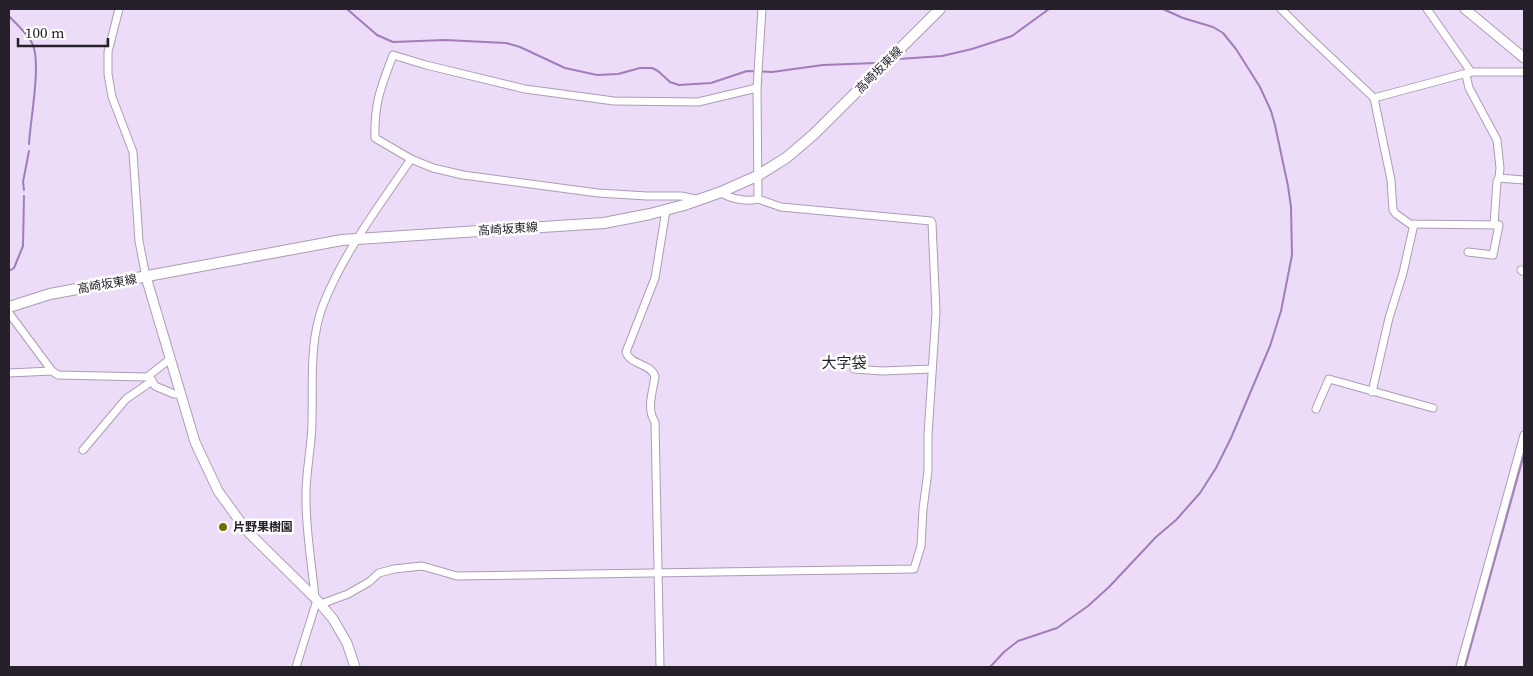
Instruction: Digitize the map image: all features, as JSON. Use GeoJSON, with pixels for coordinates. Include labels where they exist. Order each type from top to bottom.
{"type":"FeatureCollection","features":[{"type":"Feature","properties":{"kind":"main road","name":"高崎坂東線"},"geometry":{"type":"LineString","coordinates":[[9,307],[50,294],[357,238],[595,224],[666,210],[700,200],[757,176],[786,158],[806,141],[940,9]]}},
{"type":"Feature","properties":{"kind":"street"},"geometry":{"type":"LineString","coordinates":[[119,9],[108,52],[108,74],[112,97],[133,152],[139,241],[146,277],[180,394],[199,451],[218,491],[247,531],[318,601],[333,619],[347,643],[354,667]]}},
{"type":"Feature","properties":{"kind":"street"},"geometry":{"type":"LineString","coordinates":[[758,199],[757,88],[762,9]]}},
{"type":"Feature","properties":{"kind":"street"},"geometry":{"type":"LineString","coordinates":[[1281,9],[1374,98],[1391,180],[1393,210],[1404,221],[1414,224],[1499,225],[1493,255],[1468,252]]}},
{"type":"Feature","properties":{"kind":"street"},"geometry":{"type":"LineString","coordinates":[[1427,9],[1468,74],[1469,88],[1496,140],[1500,168],[1497,181],[1494,224]]}},
{"type":"Feature","properties":{"kind":"street"},"geometry":{"type":"LineString","coordinates":[[1465,9],[1524,58]]}},
{"type":"Feature","properties":{"kind":"street"},"geometry":{"type":"LineString","coordinates":[[700,200],[681,196],[598,193],[524,184],[463,175],[433,168],[410,159],[375,138],[376,109],[379,94],[393,55],[525,89],[614,101],[698,102],[757,88]]}},
{"type":"Feature","properties":{"kind":"street"},"geometry":{"type":"LineString","coordinates":[[1374,98],[1468,74],[1524,72]]}},
{"type":"Feature","properties":{"kind":"street"},"geometry":{"type":"LineString","coordinates":[[296,667],[318,601],[306,502],[306,475],[310,456],[312,424],[314,340],[323,305],[357,238],[410,159]]}},
{"type":"Feature","properties":{"kind":"street"},"geometry":{"type":"LineString","coordinates":[[1499,178],[1524,180]]}},
{"type":"Feature","properties":{"kind":"street"},"geometry":{"type":"LineString","coordinates":[[318,601],[348,594],[369,582],[379,573],[413,566],[429,568],[458,576],[914,569],[921,546],[928,471],[928,436],[936,312],[936,274],[932,221],[781,207],[758,199],[725,196],[721,192]]}},
{"type":"Feature","properties":{"kind":"street"},"geometry":{"type":"LineString","coordinates":[[660,667],[655,422],[650,409],[655,376],[649,368],[629,358],[626,352],[655,278],[666,210]]}},
{"type":"Feature","properties":{"kind":"street"},"geometry":{"type":"LineString","coordinates":[[1372,392],[1414,224]]}},
{"type":"Feature","properties":{"kind":"street"},"geometry":{"type":"LineString","coordinates":[[9,313],[52,371],[62,376],[143,377],[151,379],[155,386],[174,394],[180,394]]}},
{"type":"Feature","properties":{"kind":"street"},"geometry":{"type":"LineString","coordinates":[[83,450],[126,398],[151,379],[170,359]]}},
{"type":"Feature","properties":{"kind":"street"},"geometry":{"type":"LineString","coordinates":[[854,369],[882,371],[932,369]]}},
{"type":"Feature","properties":{"kind":"street"},"geometry":{"type":"LineString","coordinates":[[9,373],[52,371]]}},
{"type":"Feature","properties":{"kind":"street"},"geometry":{"type":"LineString","coordinates":[[1316,409],[1329,379],[1433,408]]}},
{"type":"Feature","properties":{"kind":"street"},"geometry":{"type":"LineString","coordinates":[[1460,667],[1524,435]]}},
{"type":"Feature","properties":{"kind":"waterway"},"geometry":{"type":"LineString","coordinates":[[347,9],[377,35],[393,42],[445,40],[506,43],[520,47],[565,68],[597,75],[618,74],[640,68],[652,68],[670,82],[679,85],[711,83],[747,71],[772,72],[823,65],[876,63]]}},
{"type":"Feature","properties":{"kind":"waterway"},"geometry":{"type":"LineString","coordinates":[[899,59],[942,56],[972,49],[1012,36],[1049,9]]}},
{"type":"Feature","properties":{"kind":"waterway"},"geometry":{"type":"LineString","coordinates":[[990,667],[1018,641],[1057,628],[1088,606],[1109,587],[1156,537],[1176,520],[1200,493],[1216,468],[1231,438],[1270,346],[1281,311],[1292,255],[1291,207],[1271,111],[1260,87],[1236,49],[1223,33],[1213,27],[1183,18],[1163,9]]}},
{"type":"Feature","properties":{"kind":"waterway"},"geometry":{"type":"LineString","coordinates":[[9,16],[27,36],[35,52],[36,77],[29,144]]}},
{"type":"Feature","properties":{"kind":"waterway"},"geometry":{"type":"LineString","coordinates":[[24,190],[23,182],[29,151]]}},
{"type":"Feature","properties":{"kind":"waterway"},"geometry":{"type":"LineString","coordinates":[[9,271],[14,268],[23,246],[24,196]]}},
{"type":"Feature","properties":{"kind":"waterway"},"geometry":{"type":"LineString","coordinates":[[1465,667],[1524,454]]}},
{"type":"Feature","properties":{"kind":"place","name":"片野果樹園"},"geometry":{"type":"Point","coordinates":[223,527]}},
{"type":"Feature","properties":{"kind":"district","name":"大字袋"},"geometry":{"type":"Point","coordinates":[844,363]}}]}
